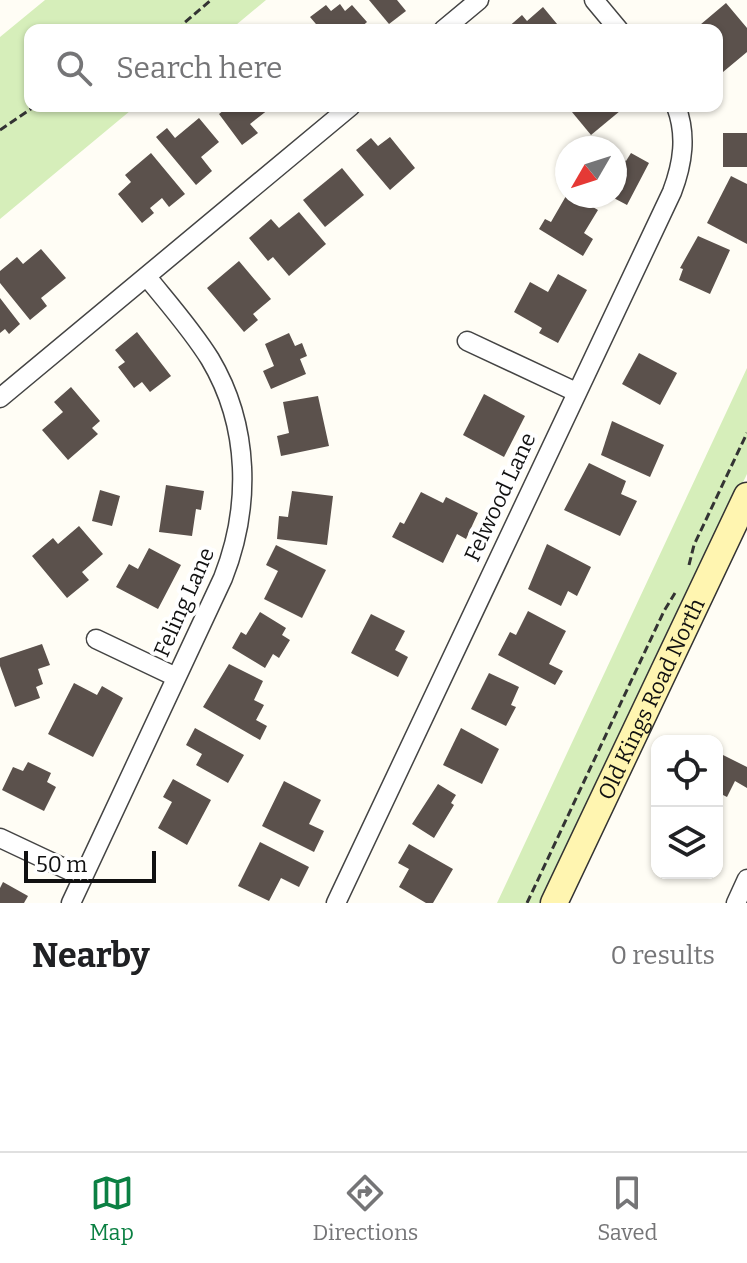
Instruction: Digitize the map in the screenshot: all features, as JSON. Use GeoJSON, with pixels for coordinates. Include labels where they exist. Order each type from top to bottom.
{"type":"FeatureCollection","features":[{"type":"Feature","properties":{"kind":"street"},"geometry":{"type":"LineString","coordinates":[[450,24],[479,0]]}},
{"type":"Feature","properties":{"kind":"street"},"geometry":{"type":"LineString","coordinates":[[594,0],[614,24]]}},
{"type":"Feature","properties":{"kind":"street"},"geometry":{"type":"LineString","coordinates":[[0,398],[344,112]]}},
{"type":"Feature","properties":{"kind":"street","name":"Felwood Lane"},"geometry":{"type":"LineString","coordinates":[[336,903],[677,178],[683,137],[677,112]]}},
{"type":"Feature","properties":{"kind":"street","name":"Feling Lane"},"geometry":{"type":"LineString","coordinates":[[71,903],[232,554],[242,499],[242,460],[235,418],[212,362],[147,277]]}},
{"type":"Feature","properties":{"kind":"street"},"geometry":{"type":"LineString","coordinates":[[467,341],[576,392]]}},
{"type":"Feature","properties":{"kind":"street","name":"Old Kings Road North"},"geometry":{"type":"LineString","coordinates":[[554,903],[747,496]]}},
{"type":"Feature","properties":{"kind":"street"},"geometry":{"type":"LineString","coordinates":[[96,639],[176,677]]}},
{"type":"Feature","properties":{"kind":"street"},"geometry":{"type":"LineString","coordinates":[[0,838],[83,877]]}},
{"type":"Feature","properties":{"kind":"street"},"geometry":{"type":"LineString","coordinates":[[736,903],[747,879]]}},
{"type":"Feature","properties":{"kind":"path"},"geometry":{"type":"LineString","coordinates":[[183,24],[211,0]]}},
{"type":"Feature","properties":{"kind":"path"},"geometry":{"type":"LineString","coordinates":[[0,130],[26,112]]}},
{"type":"Feature","properties":{"kind":"path"},"geometry":{"type":"LineString","coordinates":[[688,569],[694,545],[747,433]]}},
{"type":"Feature","properties":{"kind":"path"},"geometry":{"type":"LineString","coordinates":[[527,903],[667,603],[679,588]]}},
{"type":"Feature","properties":{"kind":"green space"},"geometry":{"type":"Polygon","coordinates":[[[45,0],[266,0],[237,24],[24,24],[24,112],[129,112],[0,219],[0,37],[45,0]]]}},
{"type":"Feature","properties":{"kind":"green space"},"geometry":{"type":"Polygon","coordinates":[[[747,368],[747,474],[543,903],[497,903],[747,368]]]}},
{"type":"Feature","properties":{"kind":"building"},"geometry":{"type":"Polygon","coordinates":[[[369,0],[397,0],[406,11],[389,24],[369,0]]]}},
{"type":"Feature","properties":{"kind":"building"},"geometry":{"type":"Polygon","coordinates":[[[726,3],[747,28],[747,52],[723,72],[723,24],[701,24],[726,3]]]}},
{"type":"Feature","properties":{"kind":"building"},"geometry":{"type":"Polygon","coordinates":[[[340,4],[345,11],[352,5],[367,22],[316,24],[310,17],[326,5],[331,11],[340,4]]]}},
{"type":"Feature","properties":{"kind":"building"},"geometry":{"type":"Polygon","coordinates":[[[543,7],[557,24],[512,24],[522,15],[527,21],[543,7]]]}},
{"type":"Feature","properties":{"kind":"building"},"geometry":{"type":"Polygon","coordinates":[[[265,112],[250,124],[258,133],[242,145],[219,114],[265,112]]]}},
{"type":"Feature","properties":{"kind":"building"},"geometry":{"type":"Polygon","coordinates":[[[572,112],[619,112],[591,135],[572,112]]]}},
{"type":"Feature","properties":{"kind":"building"},"geometry":{"type":"Polygon","coordinates":[[[199,118],[219,142],[201,157],[212,171],[196,185],[156,137],[167,128],[175,138],[199,118]]]}},
{"type":"Feature","properties":{"kind":"building"},"geometry":{"type":"Polygon","coordinates":[[[723,133],[747,133],[747,167],[723,167],[723,133]]]}},
{"type":"Feature","properties":{"kind":"building"},"geometry":{"type":"Polygon","coordinates":[[[390,137],[415,168],[390,190],[356,150],[371,138],[378,146],[390,137]]]}},
{"type":"Feature","properties":{"kind":"building"},"geometry":{"type":"Polygon","coordinates":[[[151,153],[185,194],[169,207],[162,198],[150,208],[154,213],[142,223],[118,194],[131,182],[125,175],[151,153]]]}},
{"type":"Feature","properties":{"kind":"building"},"geometry":{"type":"Polygon","coordinates":[[[631,153],[649,163],[627,205],[627,159],[631,153]]]}},
{"type":"Feature","properties":{"kind":"building"},"geometry":{"type":"Polygon","coordinates":[[[342,168],[364,195],[325,227],[303,200],[342,168]]]}},
{"type":"Feature","properties":{"kind":"building"},"geometry":{"type":"Polygon","coordinates":[[[731,176],[747,184],[747,244],[707,223],[731,176]]]}},
{"type":"Feature","properties":{"kind":"building"},"geometry":{"type":"Polygon","coordinates":[[[559,208],[598,210],[584,233],[593,239],[583,256],[539,229],[545,219],[551,222],[559,208]]]}},
{"type":"Feature","properties":{"kind":"building"},"geometry":{"type":"Polygon","coordinates":[[[299,212],[326,244],[289,276],[273,257],[268,261],[249,238],[271,219],[279,228],[299,212]]]}},
{"type":"Feature","properties":{"kind":"building"},"geometry":{"type":"Polygon","coordinates":[[[698,236],[730,250],[710,294],[679,280],[683,269],[680,268],[698,236]]]}},
{"type":"Feature","properties":{"kind":"building"},"geometry":{"type":"Polygon","coordinates":[[[41,249],[66,278],[41,298],[47,306],[30,320],[0,283],[0,271],[17,257],[23,264],[41,249]]]}},
{"type":"Feature","properties":{"kind":"building"},"geometry":{"type":"Polygon","coordinates":[[[239,261],[271,299],[253,314],[258,320],[244,332],[207,288],[239,261]]]}},
{"type":"Feature","properties":{"kind":"building"},"geometry":{"type":"Polygon","coordinates":[[[558,274],[587,290],[558,343],[539,333],[542,328],[514,312],[530,282],[548,292],[558,274]]]}},
{"type":"Feature","properties":{"kind":"building"},"geometry":{"type":"Polygon","coordinates":[[[0,298],[20,324],[9,334],[5,329],[0,333],[0,298]]]}},
{"type":"Feature","properties":{"kind":"building"},"geometry":{"type":"Polygon","coordinates":[[[137,332],[171,376],[150,392],[142,382],[134,388],[118,367],[125,362],[115,350],[137,332]]]}},
{"type":"Feature","properties":{"kind":"building"},"geometry":{"type":"Polygon","coordinates":[[[289,333],[295,346],[302,343],[307,356],[300,359],[306,374],[271,389],[263,371],[274,366],[265,344],[289,333]]]}},
{"type":"Feature","properties":{"kind":"building"},"geometry":{"type":"Polygon","coordinates":[[[639,353],[677,373],[660,405],[622,384],[639,353]]]}},
{"type":"Feature","properties":{"kind":"building"},"geometry":{"type":"Polygon","coordinates":[[[71,387],[100,421],[92,428],[98,434],[68,460],[42,430],[63,412],[54,402],[71,387]]]}},
{"type":"Feature","properties":{"kind":"building"},"geometry":{"type":"Polygon","coordinates":[[[484,394],[525,416],[504,457],[463,435],[484,394]]]}},
{"type":"Feature","properties":{"kind":"building"},"geometry":{"type":"Polygon","coordinates":[[[318,396],[329,446],[281,456],[277,436],[289,433],[283,402],[318,396]]]}},
{"type":"Feature","properties":{"kind":"building"},"geometry":{"type":"Polygon","coordinates":[[[612,421],[664,445],[650,477],[601,455],[612,421]]]}},
{"type":"Feature","properties":{"kind":"building"},"geometry":{"type":"Polygon","coordinates":[[[589,463],[626,481],[621,494],[637,501],[620,536],[564,510],[589,463]]]}},
{"type":"Feature","properties":{"kind":"building"},"geometry":{"type":"Polygon","coordinates":[[[166,485],[204,491],[201,510],[196,509],[192,536],[159,532],[166,485]]]}},
{"type":"Feature","properties":{"kind":"building"},"geometry":{"type":"Polygon","coordinates":[[[100,490],[120,496],[112,526],[92,521],[100,490]]]}},
{"type":"Feature","properties":{"kind":"building"},"geometry":{"type":"Polygon","coordinates":[[[292,491],[333,496],[327,545],[277,539],[279,516],[288,517],[292,491]]]}},
{"type":"Feature","properties":{"kind":"building"},"geometry":{"type":"Polygon","coordinates":[[[421,492],[443,503],[446,497],[478,513],[466,539],[457,534],[443,563],[392,537],[400,522],[404,524],[421,492]]]}},
{"type":"Feature","properties":{"kind":"building"},"geometry":{"type":"Polygon","coordinates":[[[79,526],[103,554],[82,572],[89,580],[67,598],[32,556],[53,538],[58,544],[79,526]]]}},
{"type":"Feature","properties":{"kind":"building"},"geometry":{"type":"Polygon","coordinates":[[[547,544],[591,567],[577,596],[568,591],[561,606],[528,589],[547,544]]]}},
{"type":"Feature","properties":{"kind":"building"},"geometry":{"type":"Polygon","coordinates":[[[276,545],[326,570],[302,618],[264,599],[278,571],[266,565],[276,545]]]}},
{"type":"Feature","properties":{"kind":"building"},"geometry":{"type":"Polygon","coordinates":[[[149,548],[181,565],[158,609],[116,587],[129,564],[138,569],[149,548]]]}},
{"type":"Feature","properties":{"kind":"building"},"geometry":{"type":"Polygon","coordinates":[[[528,611],[566,631],[549,664],[563,671],[555,685],[498,655],[510,632],[516,635],[528,611]]]}},
{"type":"Feature","properties":{"kind":"building"},"geometry":{"type":"Polygon","coordinates":[[[260,612],[286,628],[282,635],[290,640],[279,658],[273,654],[265,668],[232,648],[241,632],[246,635],[260,612]]]}},
{"type":"Feature","properties":{"kind":"building"},"geometry":{"type":"Polygon","coordinates":[[[371,614],[405,631],[395,650],[408,657],[398,677],[351,653],[371,614]]]}},
{"type":"Feature","properties":{"kind":"building"},"geometry":{"type":"Polygon","coordinates":[[[42,644],[50,665],[38,669],[43,684],[36,687],[40,698],[15,707],[0,658],[42,644]]]}},
{"type":"Feature","properties":{"kind":"building"},"geometry":{"type":"Polygon","coordinates":[[[229,664],[263,681],[254,700],[264,705],[256,720],[267,726],[260,740],[203,707],[229,664]]]}},
{"type":"Feature","properties":{"kind":"building"},"geometry":{"type":"Polygon","coordinates":[[[489,673],[519,687],[511,705],[516,707],[506,726],[471,709],[489,673]]]}},
{"type":"Feature","properties":{"kind":"building"},"geometry":{"type":"Polygon","coordinates":[[[74,683],[97,695],[102,686],[123,698],[93,757],[48,734],[74,683]]]}},
{"type":"Feature","properties":{"kind":"building"},"geometry":{"type":"Polygon","coordinates":[[[195,728],[244,755],[228,783],[196,765],[202,754],[186,745],[195,728]]]}},
{"type":"Feature","properties":{"kind":"building"},"geometry":{"type":"Polygon","coordinates":[[[461,728],[499,749],[482,784],[443,765],[461,728]]]}},
{"type":"Feature","properties":{"kind":"building"},"geometry":{"type":"Polygon","coordinates":[[[723,755],[747,767],[747,788],[735,781],[727,797],[723,795],[723,755]]]}},
{"type":"Feature","properties":{"kind":"building"},"geometry":{"type":"Polygon","coordinates":[[[28,762],[51,773],[47,782],[56,787],[44,811],[2,790],[13,767],[23,771],[28,762]]]}},
{"type":"Feature","properties":{"kind":"building"},"geometry":{"type":"Polygon","coordinates":[[[173,779],[211,800],[187,845],[158,828],[172,802],[163,797],[173,779]]]}},
{"type":"Feature","properties":{"kind":"building"},"geometry":{"type":"Polygon","coordinates":[[[284,781],[321,800],[309,824],[324,831],[314,852],[262,826],[284,781]]]}},
{"type":"Feature","properties":{"kind":"building"},"geometry":{"type":"Polygon","coordinates":[[[438,784],[456,795],[451,803],[454,805],[434,838],[412,824],[438,784]]]}},
{"type":"Feature","properties":{"kind":"building"},"geometry":{"type":"Polygon","coordinates":[[[260,842],[309,867],[299,887],[281,878],[269,901],[238,886],[260,842]]]}},
{"type":"Feature","properties":{"kind":"building"},"geometry":{"type":"Polygon","coordinates":[[[409,844],[453,869],[433,903],[426,903],[399,887],[409,869],[398,863],[409,844]]]}},
{"type":"Feature","properties":{"kind":"building"},"geometry":{"type":"Polygon","coordinates":[[[3,882],[28,896],[24,903],[0,903],[3,882]]]}}]}
